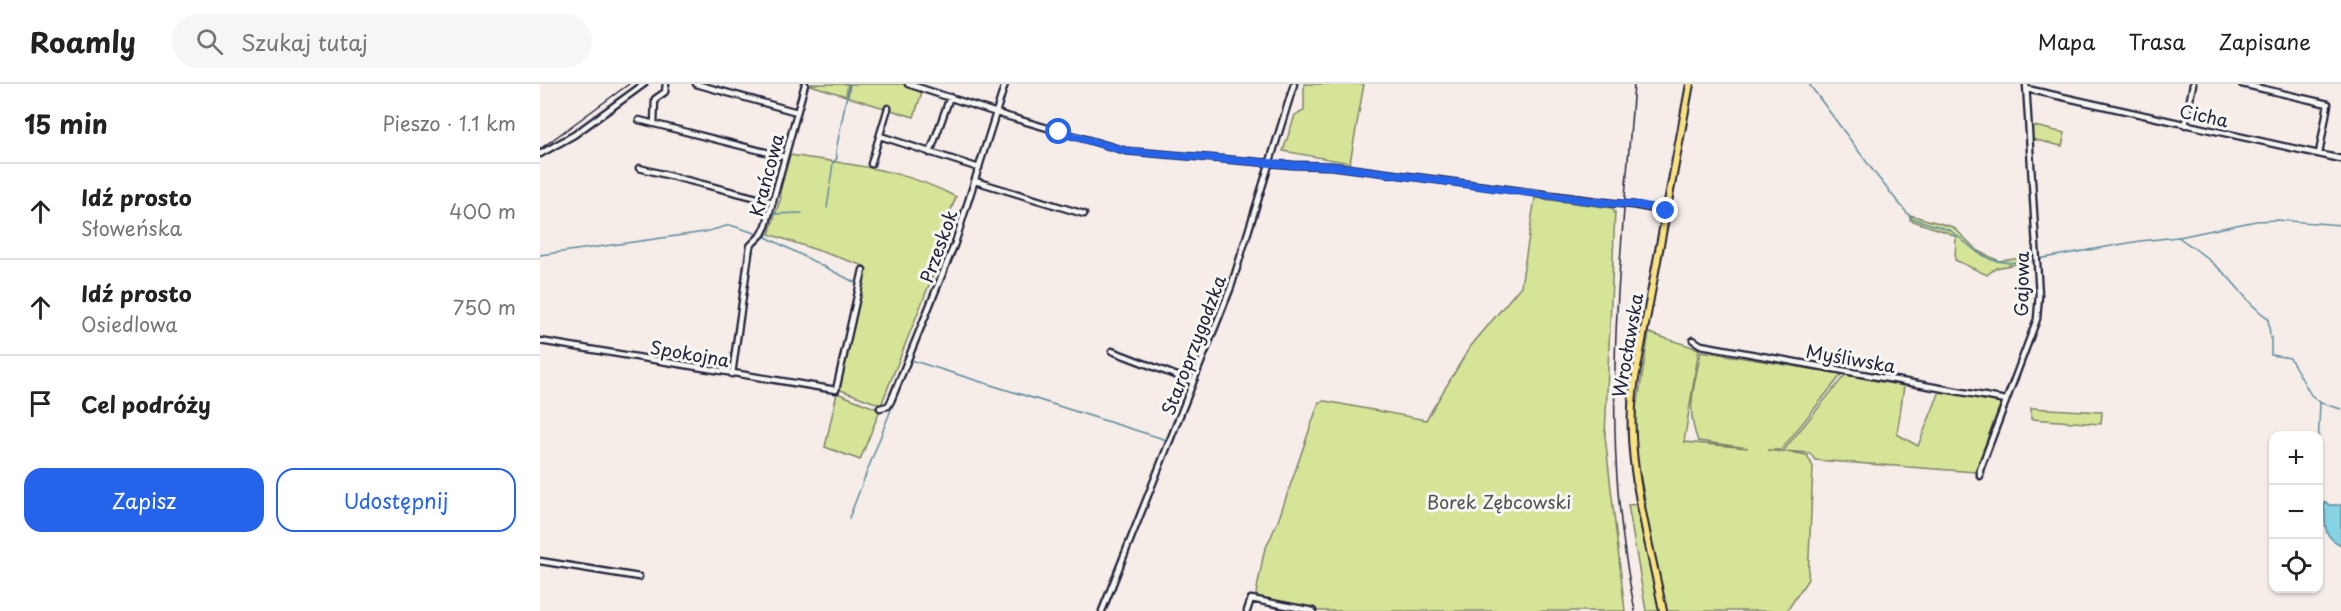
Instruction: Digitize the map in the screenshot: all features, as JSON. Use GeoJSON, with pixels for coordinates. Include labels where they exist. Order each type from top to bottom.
{"type":"FeatureCollection","features":[{"type":"Feature","properties":{"kind":"main road","name":"Wrocławska"},"geometry":{"type":"LineString","coordinates":[[1663,611],[1635,472],[1630,421],[1632,393],[1690,84]]}},
{"type":"Feature","properties":{"kind":"street"},"geometry":{"type":"LineString","coordinates":[[540,154],[574,135],[644,84]]}},
{"type":"Feature","properties":{"kind":"street"},"geometry":{"type":"LineString","coordinates":[[654,124],[656,99],[665,92],[666,84]]}},
{"type":"Feature","properties":{"kind":"street"},"geometry":{"type":"LineString","coordinates":[[696,84],[797,112]]}},
{"type":"Feature","properties":{"kind":"street"},"geometry":{"type":"LineString","coordinates":[[726,93],[728,84]]}},
{"type":"Feature","properties":{"kind":"street","name":"Krańcowa"},"geometry":{"type":"LineString","coordinates":[[732,374],[750,246],[764,231],[805,84]]}},
{"type":"Feature","properties":{"kind":"street"},"geometry":{"type":"LineString","coordinates":[[908,84],[1126,151],[1332,166],[1666,211]]}},
{"type":"Feature","properties":{"kind":"street"},"geometry":{"type":"LineString","coordinates":[[927,90],[929,84]]}},
{"type":"Feature","properties":{"kind":"street","name":"Przeskok"},"geometry":{"type":"LineString","coordinates":[[880,408],[888,406],[891,401],[955,243],[1005,84]]}},
{"type":"Feature","properties":{"kind":"street","name":"Staroprzygodzka"},"geometry":{"type":"LineString","coordinates":[[1102,611],[1231,287],[1294,84]]}},
{"type":"Feature","properties":{"kind":"street"},"geometry":{"type":"LineString","coordinates":[[2186,125],[2193,84]]}},
{"type":"Feature","properties":{"kind":"street"},"geometry":{"type":"LineString","coordinates":[[2242,84],[2328,104],[2319,154]]}},
{"type":"Feature","properties":{"kind":"street","name":"Cicha"},"geometry":{"type":"LineString","coordinates":[[2027,86],[2186,125],[2341,159]]}},
{"type":"Feature","properties":{"kind":"street","name":"Gajowa"},"geometry":{"type":"LineString","coordinates":[[1980,476],[1980,470],[2037,319],[2027,86]]}},
{"type":"Feature","properties":{"kind":"street"},"geometry":{"type":"LineString","coordinates":[[930,153],[950,97]]}},
{"type":"Feature","properties":{"kind":"street"},"geometry":{"type":"LineString","coordinates":[[871,164],[888,108]]}},
{"type":"Feature","properties":{"kind":"street"},"geometry":{"type":"LineString","coordinates":[[639,120],[785,157]]}},
{"type":"Feature","properties":{"kind":"street"},"geometry":{"type":"LineString","coordinates":[[880,136],[979,168]]}},
{"type":"Feature","properties":{"kind":"street"},"geometry":{"type":"LineString","coordinates":[[639,168],[773,202]]}},
{"type":"Feature","properties":{"kind":"street"},"geometry":{"type":"LineString","coordinates":[[975,181],[1084,214]]}},
{"type":"Feature","properties":{"kind":"street","name":"Spokojna"},"geometry":{"type":"LineString","coordinates":[[540,341],[836,390],[863,270]]}},
{"type":"Feature","properties":{"kind":"street","name":"Myśliwska"},"geometry":{"type":"LineString","coordinates":[[1693,340],[1701,345],[2006,400]]}},
{"type":"Feature","properties":{"kind":"street"},"geometry":{"type":"LineString","coordinates":[[1112,351],[1193,382]]}},
{"type":"Feature","properties":{"kind":"street"},"geometry":{"type":"LineString","coordinates":[[540,561],[639,577]]}},
{"type":"Feature","properties":{"kind":"street"},"geometry":{"type":"LineString","coordinates":[[1248,611],[1251,599],[1313,611]]}},
{"type":"Feature","properties":{"kind":"green space"},"geometry":{"type":"Polygon","coordinates":[[[807,84],[848,84],[846,96],[807,84]]]}},
{"type":"Feature","properties":{"kind":"green space"},"geometry":{"type":"Polygon","coordinates":[[[850,84],[906,84],[923,89],[914,117],[848,97],[850,84]]]}},
{"type":"Feature","properties":{"kind":"green space"},"geometry":{"type":"Polygon","coordinates":[[[1304,84],[1364,84],[1350,163],[1283,151],[1295,115],[1304,111],[1304,84]]]}},
{"type":"Feature","properties":{"kind":"green space"},"geometry":{"type":"Polygon","coordinates":[[[2030,125],[2065,133],[2062,146],[2031,139],[2030,125]]]}},
{"type":"Feature","properties":{"kind":"green space"},"geometry":{"type":"Polygon","coordinates":[[[790,155],[896,174],[917,180],[956,197],[938,244],[938,248],[943,250],[881,405],[838,389],[864,266],[769,234],[781,197],[780,192],[790,155]]]}},
{"type":"Feature","properties":{"kind":"green space","name":"Borek Zębcowski"},"geometry":{"type":"Polygon","coordinates":[[[1535,198],[1612,208],[1615,212],[1605,436],[1625,611],[1317,611],[1259,599],[1256,594],[1264,552],[1278,521],[1319,402],[1325,401],[1426,420],[1470,347],[1521,286],[1535,198]]]}},
{"type":"Feature","properties":{"kind":"green space"},"geometry":{"type":"Polygon","coordinates":[[[1910,215],[1953,227],[1978,251],[1999,261],[2031,257],[2031,261],[1996,268],[1987,275],[1955,260],[1956,237],[1910,220],[1910,215]]]}},
{"type":"Feature","properties":{"kind":"green space"},"geometry":{"type":"Polygon","coordinates":[[[1649,333],[1699,349],[1684,442],[1748,448],[1698,441],[1692,418],[1692,407],[1701,351],[1842,374],[1781,450],[1767,450],[1807,455],[1813,467],[1808,579],[1787,611],[1646,611],[1628,505],[1646,504],[1636,452],[1633,414],[1634,401],[1638,401],[1649,333]]]}},
{"type":"Feature","properties":{"kind":"green space"},"geometry":{"type":"Polygon","coordinates":[[[1845,375],[1904,386],[1897,434],[1918,446],[1940,391],[2001,402],[1975,472],[1815,460],[1810,453],[1783,451],[1845,375]]]}},
{"type":"Feature","properties":{"kind":"green space"},"geometry":{"type":"Polygon","coordinates":[[[837,393],[880,410],[860,460],[825,447],[837,393]]]}},
{"type":"Feature","properties":{"kind":"green space"},"geometry":{"type":"Polygon","coordinates":[[[2031,408],[2102,412],[2101,424],[2031,419],[2031,408]]]}},
{"type":"Feature","properties":{"kind":"water"},"geometry":{"type":"Polygon","coordinates":[[[2324,503],[2329,505],[2341,505],[2341,545],[2327,533],[2324,503]]]}},
{"type":"Feature","properties":{"kind":"waterway"},"geometry":{"type":"LineString","coordinates":[[830,184],[833,163],[837,158],[836,151],[849,84]]}},
{"type":"Feature","properties":{"kind":"waterway"},"geometry":{"type":"LineString","coordinates":[[1677,136],[1687,84]]}},
{"type":"Feature","properties":{"kind":"waterway"},"geometry":{"type":"LineString","coordinates":[[1809,84],[1911,218],[1950,230],[1977,252],[1992,260],[2009,263],[2034,259]]}},
{"type":"Feature","properties":{"kind":"waterway"},"geometry":{"type":"LineString","coordinates":[[1672,163],[1673,157]]}},
{"type":"Feature","properties":{"kind":"waterway"},"geometry":{"type":"LineString","coordinates":[[1670,177],[1671,170]]}},
{"type":"Feature","properties":{"kind":"waterway"},"geometry":{"type":"LineString","coordinates":[[827,208],[830,188]]}},
{"type":"Feature","properties":{"kind":"waterway"},"geometry":{"type":"LineString","coordinates":[[764,236],[766,237],[773,214],[802,213]]}},
{"type":"Feature","properties":{"kind":"waterway"},"geometry":{"type":"LineString","coordinates":[[1661,223],[1662,217]]}},
{"type":"Feature","properties":{"kind":"waterway"},"geometry":{"type":"LineString","coordinates":[[2179,237],[2256,221],[2277,220],[2341,225]]}},
{"type":"Feature","properties":{"kind":"waterway"},"geometry":{"type":"LineString","coordinates":[[540,255],[705,232],[730,225],[758,234]]}},
{"type":"Feature","properties":{"kind":"waterway"},"geometry":{"type":"LineString","coordinates":[[1659,236],[1660,229]]}},
{"type":"Feature","properties":{"kind":"waterway"},"geometry":{"type":"LineString","coordinates":[[766,237],[858,284]]}},
{"type":"Feature","properties":{"kind":"waterway"},"geometry":{"type":"LineString","coordinates":[[2038,259],[2140,241],[2178,237],[2217,267],[2252,305],[2268,318],[2270,335]]}},
{"type":"Feature","properties":{"kind":"waterway"},"geometry":{"type":"LineString","coordinates":[[1656,248],[1657,242]]}},
{"type":"Feature","properties":{"kind":"waterway"},"geometry":{"type":"LineString","coordinates":[[922,318],[948,254]]}},
{"type":"Feature","properties":{"kind":"waterway"},"geometry":{"type":"LineString","coordinates":[[1654,261],[1655,254]]}},
{"type":"Feature","properties":{"kind":"waterway"},"geometry":{"type":"LineString","coordinates":[[1651,275],[1652,269]]}},
{"type":"Feature","properties":{"kind":"waterway"},"geometry":{"type":"LineString","coordinates":[[1649,288],[1650,280]]}},
{"type":"Feature","properties":{"kind":"waterway"},"geometry":{"type":"LineString","coordinates":[[1646,301],[1647,296]]}},
{"type":"Feature","properties":{"kind":"waterway"},"geometry":{"type":"LineString","coordinates":[[1643,320],[1644,311]]}},
{"type":"Feature","properties":{"kind":"waterway"},"geometry":{"type":"LineString","coordinates":[[1641,327],[1642,323]]}},
{"type":"Feature","properties":{"kind":"waterway"},"geometry":{"type":"LineString","coordinates":[[849,518],[921,332]]}},
{"type":"Feature","properties":{"kind":"waterway"},"geometry":{"type":"LineString","coordinates":[[1639,342],[1640,332]]}},
{"type":"Feature","properties":{"kind":"waterway"},"geometry":{"type":"LineString","coordinates":[[2271,337],[2271,355],[2290,358],[2311,395],[2320,402],[2319,431]]}},
{"type":"Feature","properties":{"kind":"waterway"},"geometry":{"type":"LineString","coordinates":[[1637,349],[1638,345]]}},
{"type":"Feature","properties":{"kind":"waterway"},"geometry":{"type":"LineString","coordinates":[[1635,362],[1637,353]]}},
{"type":"Feature","properties":{"kind":"waterway"},"geometry":{"type":"LineString","coordinates":[[911,360],[1167,440]]}},
{"type":"Feature","properties":{"kind":"waterway"},"geometry":{"type":"LineString","coordinates":[[1634,365],[1629,398],[1628,428],[1635,492]]}},
{"type":"Feature","properties":{"kind":"waterway"},"geometry":{"type":"LineString","coordinates":[[2321,403],[2341,409]]}},
{"type":"Feature","properties":{"kind":"railway"},"geometry":{"type":"LineString","coordinates":[[540,149],[629,84]]}},
{"type":"Feature","properties":{"kind":"railway"},"geometry":{"type":"LineString","coordinates":[[1634,84],[1618,301],[1615,387],[1619,498],[1635,611]]}},
{"type":"Feature","properties":{"kind":"route"},"geometry":{"type":"LineString","coordinates":[[1059,132],[1126,151],[1293,165],[1332,166],[1599,202],[1639,205],[1666,211]]}}]}
